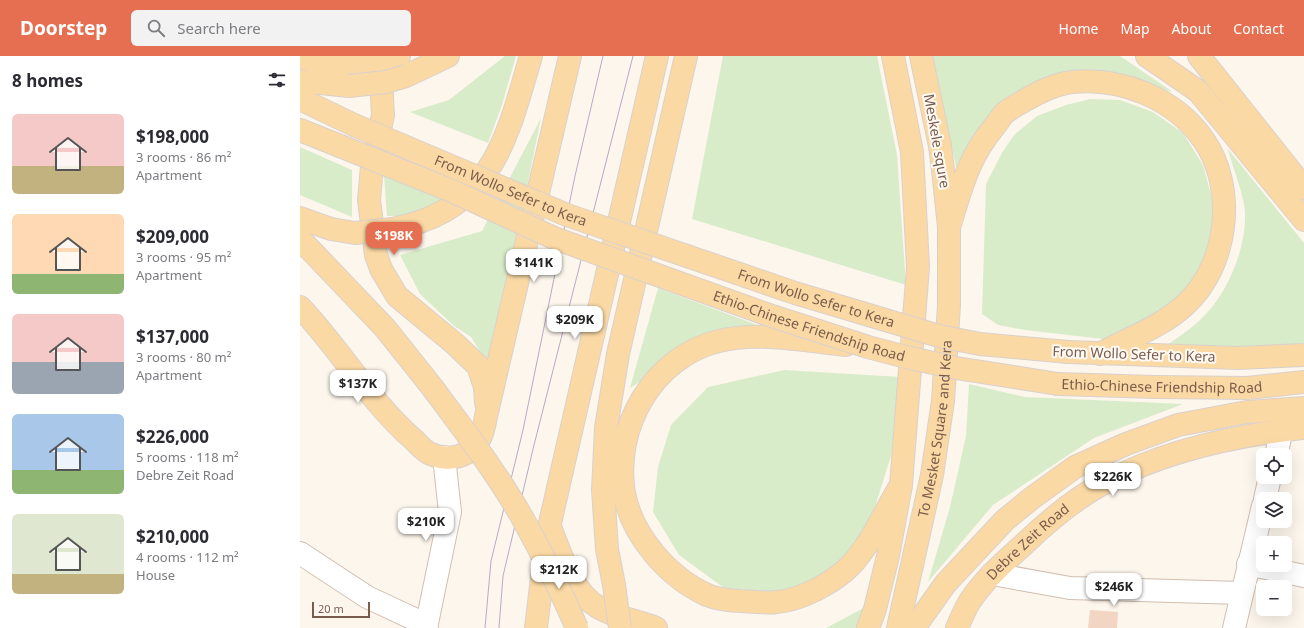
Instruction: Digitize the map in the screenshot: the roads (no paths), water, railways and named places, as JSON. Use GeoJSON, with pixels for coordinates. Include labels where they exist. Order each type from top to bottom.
{"type":"FeatureCollection","features":[{"type":"Feature","properties":{"kind":"main road"},"geometry":{"type":"LineString","coordinates":[[300,81],[349,86],[386,82],[406,76],[448,56]]}},
{"type":"Feature","properties":{"kind":"main road"},"geometry":{"type":"LineString","coordinates":[[300,218],[330,229],[355,233],[392,229],[423,221],[453,206],[480,182],[504,144],[531,56]]}},
{"type":"Feature","properties":{"kind":"main road"},"geometry":{"type":"LineString","coordinates":[[300,307],[318,326],[361,381],[403,430],[430,454],[444,457],[460,457],[469,452],[480,438],[487,412],[570,56]]}},
{"type":"Feature","properties":{"kind":"main road"},"geometry":{"type":"LineString","coordinates":[[536,628],[536,618],[550,527],[657,56]]}},
{"type":"Feature","properties":{"kind":"main road"},"geometry":{"type":"LineString","coordinates":[[620,628],[607,549],[603,490],[606,428],[618,354],[686,56]]}},
{"type":"Feature","properties":{"kind":"main road"},"geometry":{"type":"LineString","coordinates":[[868,628],[875,609],[888,556],[901,485],[918,267],[912,152],[893,56]]}},
{"type":"Feature","properties":{"kind":"main road","name":"Meskele squre"},"geometry":{"type":"LineString","coordinates":[[921,56],[940,146],[950,227]]}},
{"type":"Feature","properties":{"kind":"main road"},"geometry":{"type":"LineString","coordinates":[[1147,56],[1198,91]]}},
{"type":"Feature","properties":{"kind":"main road"},"geometry":{"type":"LineString","coordinates":[[1170,56],[1304,220]]}},
{"type":"Feature","properties":{"kind":"main road"},"geometry":{"type":"LineString","coordinates":[[1199,56],[1304,188]]}},
{"type":"Feature","properties":{"kind":"main road"},"geometry":{"type":"LineString","coordinates":[[300,57],[342,65],[389,59],[383,115],[372,166],[369,200],[376,255],[381,269],[397,296],[455,344],[478,366],[485,387],[487,412]]}},
{"type":"Feature","properties":{"kind":"main road"},"geometry":{"type":"LineString","coordinates":[[950,227],[966,171],[984,139],[1006,112],[1040,92],[1071,82],[1101,82],[1126,86],[1154,97],[1182,116],[1203,139],[1218,168],[1225,226],[1218,255],[1205,281],[1186,305],[1159,324],[1100,354]]}},
{"type":"Feature","properties":{"kind":"main road","name":"From Wollo Sefer to Kera"},"geometry":{"type":"LineString","coordinates":[[300,99],[354,125],[567,215],[795,293],[939,336],[980,344],[1100,354],[1238,358],[1304,355]]}},
{"type":"Feature","properties":{"kind":"main road","name":"Ethio-Chinese Friendship Road"},"geometry":{"type":"LineString","coordinates":[[300,130],[452,191],[554,238],[772,316],[868,347],[956,368],[1058,384],[1155,388],[1247,388],[1304,382]]}},
{"type":"Feature","properties":{"kind":"main road","name":"To Mesket Square and Kera"},"geometry":{"type":"LineString","coordinates":[[898,628],[932,475],[943,401],[950,305],[950,227]]}},
{"type":"Feature","properties":{"kind":"main road"},"geometry":{"type":"LineString","coordinates":[[300,239],[385,328],[432,386],[481,453],[523,518],[560,588],[577,628]]}},
{"type":"Feature","properties":{"kind":"main road"},"geometry":{"type":"LineString","coordinates":[[868,347],[756,337],[719,341],[693,350],[669,368],[649,386],[638,406],[626,437],[623,465],[624,493],[633,517],[657,559],[684,582],[708,596],[739,601],[777,602],[803,596],[819,588],[848,567],[870,540],[901,485]]}},
{"type":"Feature","properties":{"kind":"main road"},"geometry":{"type":"LineString","coordinates":[[914,628],[946,583],[1005,520],[1032,498],[1075,467],[1126,444],[1178,425],[1247,412],[1304,408]]}},
{"type":"Feature","properties":{"kind":"main road","name":"Debre Zeit Road"},"geometry":{"type":"LineString","coordinates":[[957,628],[970,601],[992,574],[1054,516],[1106,482],[1148,462],[1199,447],[1282,430],[1304,428]]}},
{"type":"Feature","properties":{"kind":"main road"},"geometry":{"type":"LineString","coordinates":[[550,527],[572,579],[579,591],[587,600],[598,608],[640,621],[656,628]]}},
{"type":"Feature","properties":{"kind":"street"},"geometry":{"type":"LineString","coordinates":[[1278,448],[1282,430]]}},
{"type":"Feature","properties":{"kind":"street"},"geometry":{"type":"LineString","coordinates":[[300,553],[368,596],[427,626],[450,512],[444,457]]}},
{"type":"Feature","properties":{"kind":"street"},"geometry":{"type":"LineString","coordinates":[[1234,628],[1257,528]]}},
{"type":"Feature","properties":{"kind":"street"},"geometry":{"type":"LineString","coordinates":[[1248,564],[1304,576]]}},
{"type":"Feature","properties":{"kind":"street"},"geometry":{"type":"LineString","coordinates":[[992,574],[1070,588],[1241,593]]}},
{"type":"Feature","properties":{"kind":"tram line"},"geometry":{"type":"LineString","coordinates":[[485,628],[491,561],[523,430],[575,176],[603,56]]}},
{"type":"Feature","properties":{"kind":"tram line"},"geometry":{"type":"LineString","coordinates":[[499,628],[503,576],[534,445],[633,56]]}}]}
